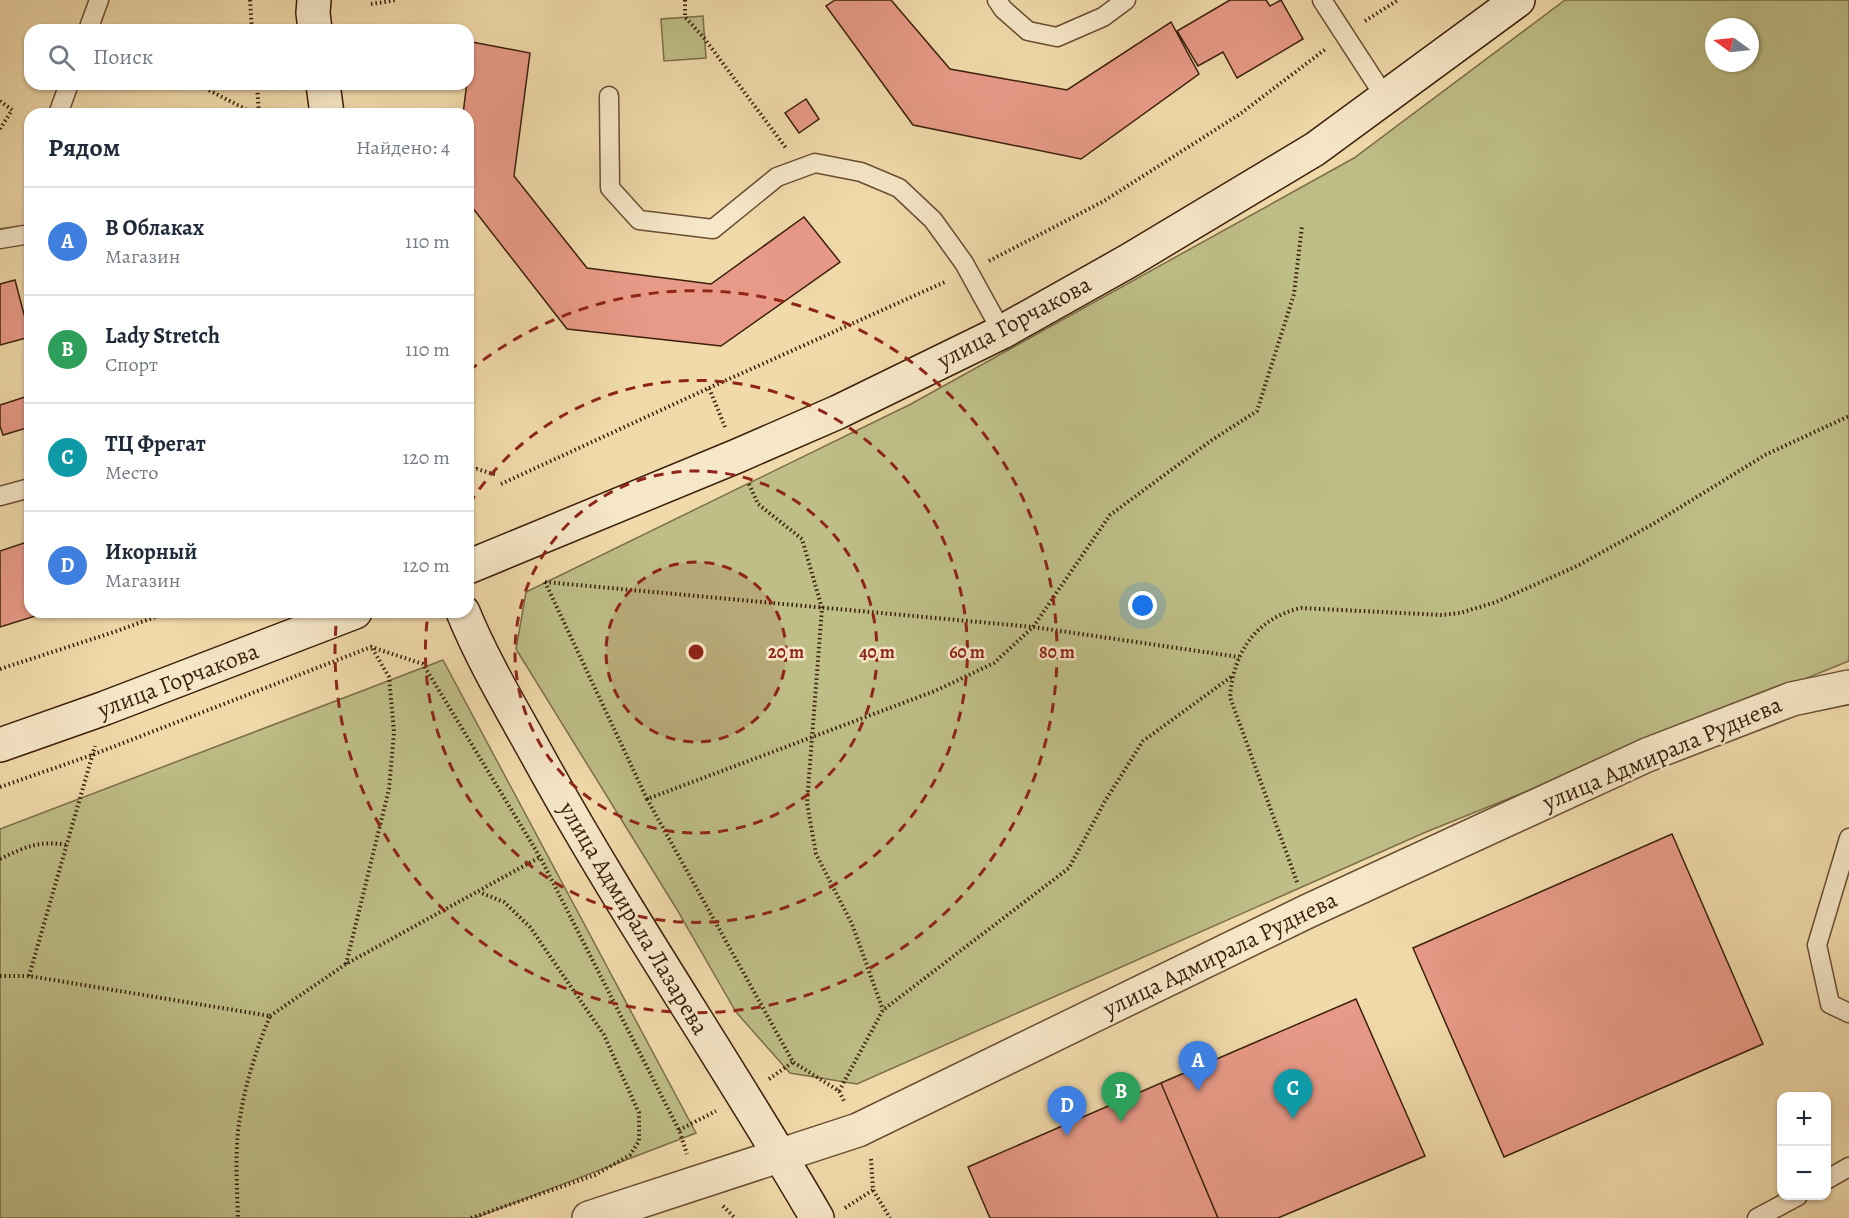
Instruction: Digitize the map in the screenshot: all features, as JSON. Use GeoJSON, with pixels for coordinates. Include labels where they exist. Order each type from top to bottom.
{"type":"FeatureCollection","features":[{"type":"Feature","properties":{"kind":"street"},"geometry":{"type":"LineString","coordinates":[[314,0],[314,24]]}},
{"type":"Feature","properties":{"kind":"street","name":"улица Горчакова"},"geometry":{"type":"LineString","coordinates":[[474,565],[737,456],[864,400],[1002,332],[1130,260],[1315,149],[1518,0]]}},
{"type":"Feature","properties":{"kind":"street"},"geometry":{"type":"LineString","coordinates":[[324,90],[326,108]]}},
{"type":"Feature","properties":{"kind":"street","name":"улица Горчакова"},"geometry":{"type":"LineString","coordinates":[[0,745],[105,708],[339,618]]}},
{"type":"Feature","properties":{"kind":"street","name":"улица Адмирала Лазарева"},"geometry":{"type":"LineString","coordinates":[[465,618],[477,646],[576,827],[780,1155],[827,1215]]}},
{"type":"Feature","properties":{"kind":"street","name":"улица Адмирала Руднева"},"geometry":{"type":"LineString","coordinates":[[589,1218],[858,1130],[1308,910],[1647,755],[1792,699],[1849,687]]}},
{"type":"Feature","properties":{"kind":"lane"},"geometry":{"type":"LineString","coordinates":[[90,24],[99,0]]}},
{"type":"Feature","properties":{"kind":"lane"},"geometry":{"type":"LineString","coordinates":[[997,0],[1003,9],[1028,31],[1057,37],[1103,17],[1126,0]]}},
{"type":"Feature","properties":{"kind":"lane"},"geometry":{"type":"LineString","coordinates":[[1322,0],[1385,97]]}},
{"type":"Feature","properties":{"kind":"lane"},"geometry":{"type":"LineString","coordinates":[[60,108],[67,90]]}},
{"type":"Feature","properties":{"kind":"lane"},"geometry":{"type":"LineString","coordinates":[[609,96],[610,188],[639,220],[712,229],[777,177],[815,163],[861,172],[899,188],[933,220],[969,271],[1002,332]]}},
{"type":"Feature","properties":{"kind":"lane"},"geometry":{"type":"LineString","coordinates":[[0,239],[24,235]]}},
{"type":"Feature","properties":{"kind":"lane"},"geometry":{"type":"LineString","coordinates":[[0,496],[24,490]]}},
{"type":"Feature","properties":{"kind":"lane"},"geometry":{"type":"LineString","coordinates":[[1849,838],[1816,945],[1830,1004],[1849,1013]]}},
{"type":"Feature","properties":{"kind":"lane"},"geometry":{"type":"LineString","coordinates":[[1831,1178],[1849,1167]]}},
{"type":"Feature","properties":{"kind":"lane"},"geometry":{"type":"LineString","coordinates":[[1757,1218],[1791,1200]]}},
{"type":"Feature","properties":{"kind":"path"},"geometry":{"type":"LineString","coordinates":[[250,0],[252,24]]}},
{"type":"Feature","properties":{"kind":"path"},"geometry":{"type":"LineString","coordinates":[[372,4],[397,0]]}},
{"type":"Feature","properties":{"kind":"path"},"geometry":{"type":"LineString","coordinates":[[685,0],[685,17],[704,38],[801,168]]}},
{"type":"Feature","properties":{"kind":"path"},"geometry":{"type":"LineString","coordinates":[[501,484],[969,271],[1095,206],[1240,114],[1344,34],[1398,0]]}},
{"type":"Feature","properties":{"kind":"path"},"geometry":{"type":"LineString","coordinates":[[208,90],[245,108]]}},
{"type":"Feature","properties":{"kind":"path"},"geometry":{"type":"LineString","coordinates":[[257,90],[257,108]]}},
{"type":"Feature","properties":{"kind":"path"},"geometry":{"type":"LineString","coordinates":[[0,101],[12,110],[0,129]]}},
{"type":"Feature","properties":{"kind":"path"},"geometry":{"type":"LineString","coordinates":[[647,800],[935,691],[994,663],[1033,627],[1110,515],[1212,440],[1257,411],[1294,294],[1302,226]]}},
{"type":"Feature","properties":{"kind":"path"},"geometry":{"type":"LineString","coordinates":[[709,388],[758,504],[802,539],[822,608],[807,802],[816,854],[852,924],[883,1010]]}},
{"type":"Feature","properties":{"kind":"path"},"geometry":{"type":"LineString","coordinates":[[1308,910],[1230,697],[1232,677],[1239,657],[1259,629],[1273,617],[1301,608],[1442,615],[1460,613],[1496,602],[1608,550],[1698,498],[1765,455],[1849,416]]}},
{"type":"Feature","properties":{"kind":"path"},"geometry":{"type":"LineString","coordinates":[[474,470],[477,469],[497,475]]}},
{"type":"Feature","properties":{"kind":"path"},"geometry":{"type":"LineString","coordinates":[[890,1218],[873,1190],[871,1156],[838,1090],[793,1062],[647,800],[545,582],[1033,627],[1239,657]]}},
{"type":"Feature","properties":{"kind":"path"},"geometry":{"type":"LineString","coordinates":[[0,669],[152,618]]}},
{"type":"Feature","properties":{"kind":"path"},"geometry":{"type":"LineString","coordinates":[[346,964],[389,789],[394,732],[389,677],[371,647]]}},
{"type":"Feature","properties":{"kind":"path"},"geometry":{"type":"LineString","coordinates":[[0,787],[92,756],[371,647],[423,664],[540,857],[678,1130],[698,1182]]}},
{"type":"Feature","properties":{"kind":"path"},"geometry":{"type":"LineString","coordinates":[[838,1090],[883,1010],[1070,868],[1105,801],[1143,741],[1232,677]]}},
{"type":"Feature","properties":{"kind":"path"},"geometry":{"type":"LineString","coordinates":[[29,976],[105,708]]}},
{"type":"Feature","properties":{"kind":"path"},"geometry":{"type":"LineString","coordinates":[[0,859],[27,846],[48,842],[66,845]]}},
{"type":"Feature","properties":{"kind":"path"},"geometry":{"type":"LineString","coordinates":[[238,1218],[237,1153],[241,1112],[262,1036],[270,1016],[346,964],[540,857]]}},
{"type":"Feature","properties":{"kind":"path"},"geometry":{"type":"LineString","coordinates":[[471,1218],[595,1175],[630,1155],[639,1141],[639,1113],[604,1035],[530,927],[504,902],[479,892]]}},
{"type":"Feature","properties":{"kind":"path"},"geometry":{"type":"LineString","coordinates":[[0,976],[29,976],[270,1016]]}},
{"type":"Feature","properties":{"kind":"path"},"geometry":{"type":"LineString","coordinates":[[827,1215],[873,1190]]}},
{"type":"Feature","properties":{"kind":"green space"},"geometry":{"type":"Polygon","coordinates":[[[1565,0],[1849,0],[1849,661],[1426,832],[857,1084],[790,1073],[736,1012],[676,908],[516,649],[526,592],[911,404],[1354,158],[1565,0]]]}},
{"type":"Feature","properties":{"kind":"green space"},"geometry":{"type":"Polygon","coordinates":[[[703,16],[706,58],[664,61],[661,19],[703,16]]]}},
{"type":"Feature","properties":{"kind":"green space"},"geometry":{"type":"Polygon","coordinates":[[[443,660],[696,1133],[475,1218],[0,1218],[0,829],[443,660]]]}},
{"type":"Feature","properties":{"kind":"building"},"geometry":{"type":"Polygon","coordinates":[[[835,0],[891,0],[950,69],[1067,90],[1171,22],[1199,74],[1081,159],[913,125],[826,6],[835,0]]]}},
{"type":"Feature","properties":{"kind":"building"},"geometry":{"type":"Polygon","coordinates":[[[1230,0],[1266,0],[1270,6],[1281,0],[1303,39],[1237,78],[1223,52],[1198,66],[1177,31],[1230,0]]]}},
{"type":"Feature","properties":{"kind":"building"},"geometry":{"type":"Polygon","coordinates":[[[474,42],[530,53],[514,176],[587,268],[711,284],[804,217],[840,262],[721,346],[567,329],[474,210],[474,108],[464,108],[466,90],[474,90],[474,42]]]}},
{"type":"Feature","properties":{"kind":"building"},"geometry":{"type":"Polygon","coordinates":[[[806,99],[819,119],[799,133],[785,113],[806,99]]]}},
{"type":"Feature","properties":{"kind":"building"},"geometry":{"type":"Polygon","coordinates":[[[15,280],[24,314],[24,339],[0,345],[0,284],[15,280]]]}},
{"type":"Feature","properties":{"kind":"building"},"geometry":{"type":"Polygon","coordinates":[[[24,397],[24,429],[3,435],[0,426],[0,405],[24,397]]]}},
{"type":"Feature","properties":{"kind":"building"},"geometry":{"type":"Polygon","coordinates":[[[24,543],[24,618],[29,618],[0,627],[0,551],[24,543]]]}},
{"type":"Feature","properties":{"kind":"building"},"geometry":{"type":"Polygon","coordinates":[[[1672,834],[1763,1044],[1504,1157],[1413,948],[1672,834]]]}},
{"type":"Feature","properties":{"kind":"building"},"geometry":{"type":"Polygon","coordinates":[[[1356,999],[1425,1156],[1278,1218],[1218,1218],[1161,1083],[1356,999]]]}},
{"type":"Feature","properties":{"kind":"building"},"geometry":{"type":"Polygon","coordinates":[[[1161,1083],[1218,1218],[990,1218],[968,1167],[1161,1083]]]}},
{"type":"Feature","properties":{"kind":"place","name":"В Облаках"},"geometry":{"type":"Point","coordinates":[1198,1091]}},
{"type":"Feature","properties":{"kind":"place","name":"ТЦ Фрегат"},"geometry":{"type":"Point","coordinates":[1293,1119]}},
{"type":"Feature","properties":{"kind":"place","name":"Lady Stretch"},"geometry":{"type":"Point","coordinates":[1121,1122]}},
{"type":"Feature","properties":{"kind":"place","name":"Икорный"},"geometry":{"type":"Point","coordinates":[1067,1136]}}]}
